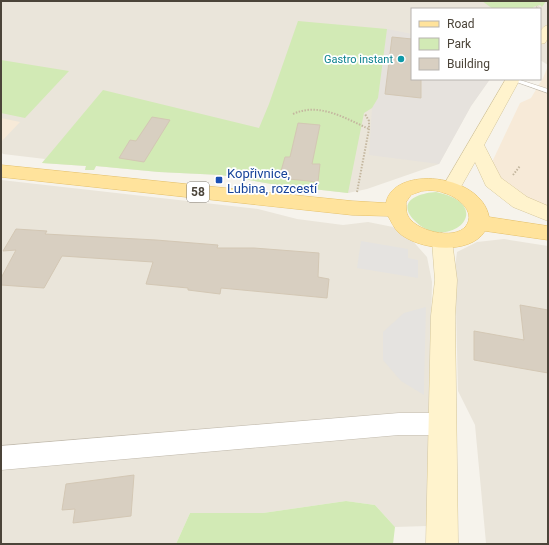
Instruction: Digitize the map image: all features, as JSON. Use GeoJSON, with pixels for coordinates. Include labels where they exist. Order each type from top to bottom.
{"type":"FeatureCollection","features":[{"type":"Feature","properties":{"kind":"main road"},"geometry":{"type":"LineString","coordinates":[[541,39],[548,29]]}},
{"type":"Feature","properties":{"kind":"main road"},"geometry":{"type":"LineString","coordinates":[[451,188],[511,80]]}},
{"type":"Feature","properties":{"kind":"main road"},"geometry":{"type":"LineString","coordinates":[[476,145],[493,182],[520,202],[548,214]]}},
{"type":"Feature","properties":{"kind":"main road","name":"58"},"geometry":{"type":"LineString","coordinates":[[1,171],[352,208],[395,210]]}},
{"type":"Feature","properties":{"kind":"main road"},"geometry":{"type":"LineString","coordinates":[[432,184],[451,188],[466,196],[473,203],[479,215],[479,223],[474,231],[466,237],[442,241],[430,239],[413,232],[401,222],[395,210],[398,197],[409,188],[432,184]]}},
{"type":"Feature","properties":{"kind":"main road"},"geometry":{"type":"LineString","coordinates":[[479,223],[548,233]]}},
{"type":"Feature","properties":{"kind":"main road"},"geometry":{"type":"LineString","coordinates":[[442,241],[446,280],[443,316],[442,544]]}},
{"type":"Feature","properties":{"kind":"street"},"geometry":{"type":"LineString","coordinates":[[1,458],[399,424],[442,424]]}},
{"type":"Feature","properties":{"kind":"lane"},"geometry":{"type":"LineString","coordinates":[[515,80],[548,91]]}},
{"type":"Feature","properties":{"kind":"path"},"geometry":{"type":"LineString","coordinates":[[293,114],[298,110],[309,108],[323,111],[368,129]]}},
{"type":"Feature","properties":{"kind":"path"},"geometry":{"type":"LineString","coordinates":[[352,208],[368,129],[369,121],[365,114]]}},
{"type":"Feature","properties":{"kind":"shaded area"},"geometry":{"type":"Polygon","coordinates":[[[1,1],[548,1],[548,65],[541,61],[541,8],[411,8],[411,80],[489,80],[471,106],[439,164],[367,189],[348,193],[277,185],[221,175],[159,172],[96,166],[94,170],[85,170],[86,166],[42,163],[45,159],[3,154],[1,152],[1,1]]]}},
{"type":"Feature","properties":{"kind":"shaded area"},"geometry":{"type":"Polygon","coordinates":[[[387,29],[411,34],[411,80],[489,80],[471,106],[439,164],[369,155],[372,108],[378,98],[387,29]]]}},
{"type":"Feature","properties":{"kind":"shaded area"},"geometry":{"type":"Polygon","coordinates":[[[548,66],[548,210],[510,192],[492,168],[493,160],[520,103],[531,98],[543,78],[548,66]]]}},
{"type":"Feature","properties":{"kind":"shaded area"},"geometry":{"type":"Polygon","coordinates":[[[1,118],[20,122],[1,142],[1,118]]]}},
{"type":"Feature","properties":{"kind":"shaded area"},"geometry":{"type":"Polygon","coordinates":[[[1,180],[258,209],[297,219],[343,225],[368,222],[393,227],[411,239],[427,257],[432,282],[427,526],[395,527],[375,505],[346,501],[263,513],[190,513],[176,544],[1,544],[1,180]]]}},
{"type":"Feature","properties":{"kind":"shaded area"},"geometry":{"type":"Polygon","coordinates":[[[504,239],[548,246],[548,544],[486,543],[475,425],[458,391],[455,267],[457,252],[477,242],[504,239]]]}},
{"type":"Feature","properties":{"kind":"shaded area"},"geometry":{"type":"Polygon","coordinates":[[[361,241],[408,249],[408,258],[418,260],[418,278],[357,268],[361,241]]]}},
{"type":"Feature","properties":{"kind":"shaded area"},"geometry":{"type":"Polygon","coordinates":[[[426,307],[424,395],[401,381],[383,360],[383,332],[404,313],[426,307]]]}},
{"type":"Feature","properties":{"kind":"green space"},"geometry":{"type":"Polygon","coordinates":[[[482,1],[546,1],[542,7],[540,5],[534,8],[492,8],[482,1]]]}},
{"type":"Feature","properties":{"kind":"green space"},"geometry":{"type":"Polygon","coordinates":[[[298,21],[387,29],[378,98],[372,108],[364,113],[348,193],[277,185],[221,175],[159,172],[96,166],[94,170],[85,170],[86,166],[42,163],[103,90],[259,128],[298,21]]]}},
{"type":"Feature","properties":{"kind":"green space"},"geometry":{"type":"Polygon","coordinates":[[[1,60],[69,71],[25,118],[1,113],[1,60]]]}},
{"type":"Feature","properties":{"kind":"green space"},"geometry":{"type":"Polygon","coordinates":[[[436,192],[455,199],[464,207],[466,216],[461,224],[452,230],[440,232],[427,229],[414,220],[409,213],[407,208],[412,199],[423,194],[436,192]]]}},
{"type":"Feature","properties":{"kind":"green space"},"geometry":{"type":"Polygon","coordinates":[[[346,501],[375,505],[395,527],[393,544],[176,544],[190,513],[263,513],[346,501]]]}},
{"type":"Feature","properties":{"kind":"building","name":"Gastro instant"},"geometry":{"type":"Polygon","coordinates":[[[392,37],[411,39],[411,80],[421,80],[421,98],[385,94],[392,37]]]}},
{"type":"Feature","properties":{"kind":"building"},"geometry":{"type":"Polygon","coordinates":[[[152,117],[170,120],[144,162],[119,158],[130,140],[136,141],[152,117]]]}},
{"type":"Feature","properties":{"kind":"building"},"geometry":{"type":"Polygon","coordinates":[[[298,123],[320,125],[312,164],[320,164],[318,182],[279,178],[285,157],[290,157],[298,123]]]}},
{"type":"Feature","properties":{"kind":"building"},"geometry":{"type":"Polygon","coordinates":[[[16,229],[47,231],[45,234],[218,245],[217,248],[254,248],[319,253],[318,277],[329,279],[327,298],[221,288],[220,294],[188,290],[188,288],[146,284],[153,262],[62,256],[44,288],[1,285],[1,278],[16,250],[3,251],[16,229]]]}},
{"type":"Feature","properties":{"kind":"building"},"geometry":{"type":"Polygon","coordinates":[[[520,305],[548,310],[548,373],[474,360],[474,331],[524,340],[520,305]]]}},
{"type":"Feature","properties":{"kind":"building"},"geometry":{"type":"Polygon","coordinates":[[[134,475],[131,516],[73,523],[75,509],[62,510],[66,484],[134,475]]]}},
{"type":"Feature","properties":{"kind":"place","name":"Gastro instant"},"geometry":{"type":"Point","coordinates":[401,59]}},
{"type":"Feature","properties":{"kind":"place","name":"Kopřivnice, Lubina, rozcestí"},"geometry":{"type":"Point","coordinates":[219,180]}}]}
